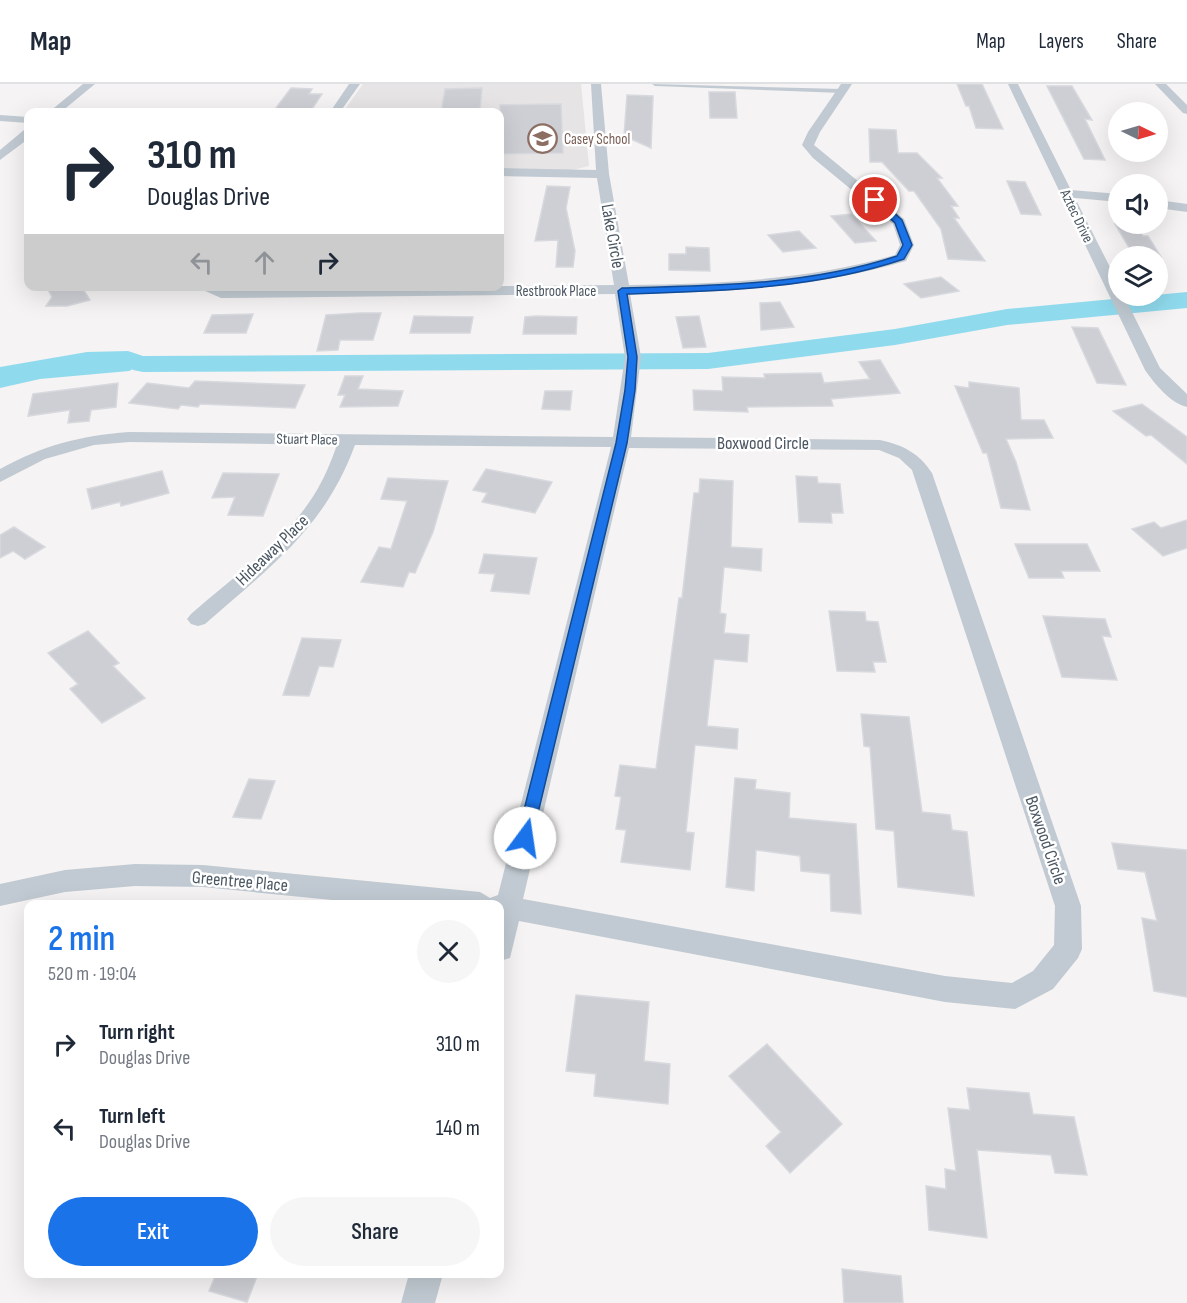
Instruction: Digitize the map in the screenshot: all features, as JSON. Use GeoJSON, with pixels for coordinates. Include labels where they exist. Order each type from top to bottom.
{"type":"FeatureCollection","features":[{"type":"Feature","properties":{"kind":"street"},"geometry":{"type":"LineString","coordinates":[[59,108],[90,84]]}},
{"type":"Feature","properties":{"kind":"street"},"geometry":{"type":"LineString","coordinates":[[338,108],[355,84]]}},
{"type":"Feature","properties":{"kind":"street","name":"Lake Circle"},"geometry":{"type":"LineString","coordinates":[[504,907],[621,443],[632,364],[603,174],[596,84]]}},
{"type":"Feature","properties":{"kind":"street","name":"Aztec Drive"},"geometry":{"type":"LineString","coordinates":[[1013,84],[1154,370],[1180,390],[1187,402]]}},
{"type":"Feature","properties":{"kind":"street"},"geometry":{"type":"LineString","coordinates":[[1160,84],[1187,111]]}},
{"type":"Feature","properties":{"kind":"street","name":"Restbrook Place"},"geometry":{"type":"LineString","coordinates":[[212,291],[221,294],[724,288],[796,281],[879,265],[901,258],[907,245],[899,222],[875,200],[817,155],[808,145],[814,132],[844,88]]}},
{"type":"Feature","properties":{"kind":"street"},"geometry":{"type":"LineString","coordinates":[[0,118],[24,120]]}},
{"type":"Feature","properties":{"kind":"street"},"geometry":{"type":"LineString","coordinates":[[0,156],[24,136]]}},
{"type":"Feature","properties":{"kind":"street"},"geometry":{"type":"LineString","coordinates":[[504,172],[603,174]]}},
{"type":"Feature","properties":{"kind":"street"},"geometry":{"type":"LineString","coordinates":[[1066,193],[1108,197]]}},
{"type":"Feature","properties":{"kind":"street"},"geometry":{"type":"LineString","coordinates":[[1168,205],[1187,208]]}},
{"type":"Feature","properties":{"kind":"street","name":"Stuart Place"},"geometry":{"type":"LineString","coordinates":[[0,476],[39,455],[93,440],[129,437],[621,443]]}},
{"type":"Feature","properties":{"kind":"street","name":"Hideaway Place"},"geometry":{"type":"LineString","coordinates":[[198,619],[286,541],[319,502],[338,469],[348,439]]}},
{"type":"Feature","properties":{"kind":"street","name":"Boxwood Circle"},"geometry":{"type":"LineString","coordinates":[[504,907],[945,989],[1015,996],[1043,980],[1068,949],[1068,906],[927,485],[916,461],[902,452],[880,445],[621,443]]}},
{"type":"Feature","properties":{"kind":"street","name":"Greentree Place"},"geometry":{"type":"LineString","coordinates":[[0,895],[65,881],[135,875],[203,876],[440,900]]}},
{"type":"Feature","properties":{"kind":"street"},"geometry":{"type":"LineString","coordinates":[[418,1303],[425,1278]]}},
{"type":"Feature","properties":{"kind":"lane"},"geometry":{"type":"LineString","coordinates":[[655,84],[844,88]]}},
{"type":"Feature","properties":{"kind":"shaded area","name":"Casey School"},"geometry":{"type":"Polygon","coordinates":[[[363,84],[581,84],[589,166],[568,171],[504,170],[504,108],[346,108],[363,84]]]}},
{"type":"Feature","properties":{"kind":"water"},"geometry":{"type":"Polygon","coordinates":[[[128,351],[143,356],[143,364],[129,371],[40,379],[0,388],[0,367],[87,352],[128,351]]]}},
{"type":"Feature","properties":{"kind":"building"},"geometry":{"type":"Polygon","coordinates":[[[957,84],[982,84],[1003,129],[976,128],[969,106],[966,106],[957,84]]]}},
{"type":"Feature","properties":{"kind":"building"},"geometry":{"type":"Polygon","coordinates":[[[1047,86],[1072,86],[1092,120],[1085,119],[1105,160],[1084,159],[1047,86]]]}},
{"type":"Feature","properties":{"kind":"building"},"geometry":{"type":"Polygon","coordinates":[[[291,88],[312,89],[309,94],[322,94],[313,108],[276,108],[291,88]]]}},
{"type":"Feature","properties":{"kind":"building"},"geometry":{"type":"Polygon","coordinates":[[[482,88],[480,108],[442,108],[445,89],[482,88]]]}},
{"type":"Feature","properties":{"kind":"building"},"geometry":{"type":"Polygon","coordinates":[[[709,92],[735,92],[737,118],[710,118],[709,92]]]}},
{"type":"Feature","properties":{"kind":"building"},"geometry":{"type":"Polygon","coordinates":[[[627,95],[653,96],[651,148],[624,136],[627,95]]]}},
{"type":"Feature","properties":{"kind":"building"},"geometry":{"type":"Polygon","coordinates":[[[561,104],[563,153],[504,154],[504,108],[500,108],[500,105],[561,104]]]}},
{"type":"Feature","properties":{"kind":"building"},"geometry":{"type":"Polygon","coordinates":[[[869,129],[896,130],[898,153],[917,153],[942,178],[937,178],[958,206],[951,206],[959,218],[954,218],[985,261],[948,259],[941,229],[914,191],[909,191],[882,162],[870,162],[869,129]]]}},
{"type":"Feature","properties":{"kind":"building"},"geometry":{"type":"Polygon","coordinates":[[[1007,181],[1025,182],[1041,215],[1021,214],[1007,181]]]}},
{"type":"Feature","properties":{"kind":"building"},"geometry":{"type":"Polygon","coordinates":[[[547,186],[570,187],[566,208],[575,251],[573,267],[556,267],[558,240],[535,241],[547,186]]]}},
{"type":"Feature","properties":{"kind":"building"},"geometry":{"type":"Polygon","coordinates":[[[851,214],[876,241],[855,243],[831,216],[851,214]]]}},
{"type":"Feature","properties":{"kind":"building"},"geometry":{"type":"Polygon","coordinates":[[[799,231],[816,248],[783,252],[768,235],[799,231]]]}},
{"type":"Feature","properties":{"kind":"building"},"geometry":{"type":"Polygon","coordinates":[[[1121,234],[1148,236],[1154,246],[1128,246],[1121,234]]]}},
{"type":"Feature","properties":{"kind":"building"},"geometry":{"type":"Polygon","coordinates":[[[686,247],[709,248],[710,271],[669,270],[669,254],[686,254],[686,247]]]}},
{"type":"Feature","properties":{"kind":"building"},"geometry":{"type":"Polygon","coordinates":[[[941,277],[959,291],[921,298],[904,284],[941,277]]]}},
{"type":"Feature","properties":{"kind":"building"},"geometry":{"type":"Polygon","coordinates":[[[49,291],[84,291],[90,300],[67,306],[46,306],[52,297],[49,291]]]}},
{"type":"Feature","properties":{"kind":"building"},"geometry":{"type":"Polygon","coordinates":[[[780,302],[794,327],[761,330],[760,303],[780,302]]]}},
{"type":"Feature","properties":{"kind":"building"},"geometry":{"type":"Polygon","coordinates":[[[381,313],[373,340],[340,340],[338,350],[317,351],[326,315],[381,313]]]}},
{"type":"Feature","properties":{"kind":"building"},"geometry":{"type":"Polygon","coordinates":[[[253,314],[246,333],[204,333],[212,315],[253,314]]]}},
{"type":"Feature","properties":{"kind":"building"},"geometry":{"type":"Polygon","coordinates":[[[414,316],[473,317],[470,333],[410,333],[414,316]]]}},
{"type":"Feature","properties":{"kind":"building"},"geometry":{"type":"Polygon","coordinates":[[[699,316],[706,347],[683,348],[676,317],[699,316]]]}},
{"type":"Feature","properties":{"kind":"building"},"geometry":{"type":"Polygon","coordinates":[[[525,317],[577,317],[576,334],[523,334],[525,317]]]}},
{"type":"Feature","properties":{"kind":"building"},"geometry":{"type":"Polygon","coordinates":[[[1072,327],[1098,328],[1126,385],[1097,383],[1072,327]]]}},
{"type":"Feature","properties":{"kind":"building"},"geometry":{"type":"Polygon","coordinates":[[[880,360],[900,393],[831,399],[833,406],[747,407],[748,412],[694,410],[693,390],[723,391],[722,377],[765,378],[764,374],[821,373],[824,383],[870,379],[859,362],[880,360]]]}},
{"type":"Feature","properties":{"kind":"building"},"geometry":{"type":"Polygon","coordinates":[[[345,376],[363,376],[358,389],[403,391],[398,406],[340,407],[345,395],[338,395],[345,376]]]}},
{"type":"Feature","properties":{"kind":"building"},"geometry":{"type":"Polygon","coordinates":[[[195,381],[305,385],[295,408],[200,404],[198,407],[181,405],[178,409],[129,403],[147,383],[189,388],[195,381]]]}},
{"type":"Feature","properties":{"kind":"building"},"geometry":{"type":"Polygon","coordinates":[[[969,382],[1019,388],[1021,420],[1044,420],[1053,438],[1006,439],[1016,462],[1030,510],[1001,508],[987,453],[983,453],[955,386],[969,388],[969,382]]]}},
{"type":"Feature","properties":{"kind":"building"},"geometry":{"type":"Polygon","coordinates":[[[118,383],[116,407],[91,410],[89,421],[68,423],[70,410],[28,416],[33,394],[118,383]]]}},
{"type":"Feature","properties":{"kind":"building"},"geometry":{"type":"Polygon","coordinates":[[[545,391],[572,391],[570,410],[542,409],[545,391]]]}},
{"type":"Feature","properties":{"kind":"building"},"geometry":{"type":"Polygon","coordinates":[[[1142,404],[1187,437],[1187,464],[1151,435],[1146,436],[1113,411],[1142,404]]]}},
{"type":"Feature","properties":{"kind":"building"},"geometry":{"type":"Polygon","coordinates":[[[486,469],[552,482],[535,513],[482,502],[487,493],[473,490],[486,469]]]}},
{"type":"Feature","properties":{"kind":"building"},"geometry":{"type":"Polygon","coordinates":[[[162,471],[169,493],[121,506],[120,502],[92,509],[87,489],[162,471]]]}},
{"type":"Feature","properties":{"kind":"building"},"geometry":{"type":"Polygon","coordinates":[[[223,473],[279,474],[263,516],[228,515],[235,497],[212,498],[223,473]]]}},
{"type":"Feature","properties":{"kind":"building"},"geometry":{"type":"Polygon","coordinates":[[[796,476],[817,477],[818,483],[840,484],[843,513],[831,513],[832,523],[799,522],[796,476]]]}},
{"type":"Feature","properties":{"kind":"building"},"geometry":{"type":"Polygon","coordinates":[[[388,478],[448,481],[433,532],[415,573],[409,572],[403,587],[361,582],[379,547],[391,549],[407,501],[381,499],[388,478]]]}},
{"type":"Feature","properties":{"kind":"building"},"geometry":{"type":"Polygon","coordinates":[[[700,479],[733,481],[731,547],[762,549],[761,571],[724,567],[720,613],[726,614],[724,633],[749,635],[747,662],[714,659],[707,726],[738,729],[737,749],[695,745],[686,832],[694,833],[690,870],[621,862],[626,830],[616,829],[621,797],[615,796],[620,765],[656,769],[679,598],[682,598],[694,493],[699,493],[700,479]]]}},
{"type":"Feature","properties":{"kind":"building"},"geometry":{"type":"Polygon","coordinates":[[[1187,520],[1187,548],[1163,556],[1132,529],[1154,522],[1161,528],[1187,520]]]}},
{"type":"Feature","properties":{"kind":"building"},"geometry":{"type":"Polygon","coordinates":[[[14,527],[45,547],[25,559],[13,551],[0,558],[0,535],[14,527]]]}},
{"type":"Feature","properties":{"kind":"building"},"geometry":{"type":"Polygon","coordinates":[[[1015,544],[1087,544],[1100,571],[1061,571],[1064,578],[1029,578],[1015,544]]]}},
{"type":"Feature","properties":{"kind":"building"},"geometry":{"type":"Polygon","coordinates":[[[484,554],[537,558],[529,594],[491,591],[495,574],[479,573],[484,554]]]}},
{"type":"Feature","properties":{"kind":"building"},"geometry":{"type":"Polygon","coordinates":[[[829,611],[865,612],[866,621],[878,622],[886,662],[873,662],[875,672],[837,671],[829,611]]]}},
{"type":"Feature","properties":{"kind":"building"},"geometry":{"type":"Polygon","coordinates":[[[1043,616],[1105,619],[1111,637],[1102,636],[1117,680],[1062,677],[1043,616]]]}},
{"type":"Feature","properties":{"kind":"building"},"geometry":{"type":"Polygon","coordinates":[[[88,631],[119,663],[113,666],[145,698],[102,723],[70,689],[78,684],[48,653],[88,631]]]}},
{"type":"Feature","properties":{"kind":"building"},"geometry":{"type":"Polygon","coordinates":[[[302,638],[341,640],[333,667],[319,666],[309,696],[283,695],[302,638]]]}},
{"type":"Feature","properties":{"kind":"building"},"geometry":{"type":"Polygon","coordinates":[[[861,714],[909,717],[922,812],[950,815],[952,830],[967,832],[974,896],[898,887],[894,831],[876,829],[870,747],[864,746],[861,714]]]}},
{"type":"Feature","properties":{"kind":"building"},"geometry":{"type":"Polygon","coordinates":[[[735,778],[756,780],[755,789],[790,793],[789,818],[856,824],[861,914],[831,911],[830,874],[801,871],[800,856],[756,850],[754,891],[726,887],[735,778]]]}},
{"type":"Feature","properties":{"kind":"building"},"geometry":{"type":"Polygon","coordinates":[[[249,779],[275,781],[261,819],[233,817],[249,779]]]}},
{"type":"Feature","properties":{"kind":"building"},"geometry":{"type":"Polygon","coordinates":[[[1112,843],[1187,850],[1187,997],[1154,991],[1142,918],[1157,921],[1145,872],[1118,869],[1112,843]]]}},
{"type":"Feature","properties":{"kind":"building"},"geometry":{"type":"Polygon","coordinates":[[[576,995],[649,1002],[644,1061],[670,1064],[668,1104],[594,1096],[596,1074],[566,1071],[576,995]]]}},
{"type":"Feature","properties":{"kind":"building"},"geometry":{"type":"Polygon","coordinates":[[[767,1044],[842,1124],[790,1173],[766,1146],[781,1132],[729,1076],[767,1044]]]}},
{"type":"Feature","properties":{"kind":"building"},"geometry":{"type":"Polygon","coordinates":[[[967,1088],[1029,1093],[1033,1114],[1074,1117],[1087,1175],[1055,1173],[1051,1155],[977,1150],[987,1238],[929,1230],[926,1186],[946,1189],[945,1169],[956,1171],[948,1108],[970,1110],[967,1088]]]}},
{"type":"Feature","properties":{"kind":"building"},"geometry":{"type":"Polygon","coordinates":[[[842,1269],[901,1276],[903,1303],[844,1303],[842,1269]]]}},
{"type":"Feature","properties":{"kind":"building"},"geometry":{"type":"Polygon","coordinates":[[[214,1278],[256,1278],[247,1302],[209,1291],[214,1278]]]}},
{"type":"Feature","properties":{"kind":"waterway"},"geometry":{"type":"LineString","coordinates":[[143,364],[708,361],[895,337],[1007,317],[1187,300]]}},
{"type":"Feature","properties":{"kind":"place","name":"Casey School"},"geometry":{"type":"Point","coordinates":[543,139]}},
{"type":"Feature","properties":{"kind":"route"},"geometry":{"type":"LineString","coordinates":[[525,838],[621,443],[633,357],[622,291],[724,288],[796,281],[879,265],[901,258],[907,245],[899,222],[875,200]]}}]}
